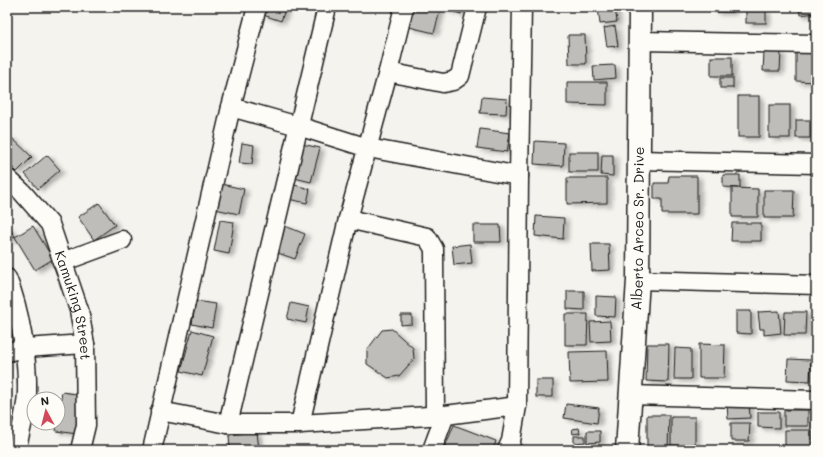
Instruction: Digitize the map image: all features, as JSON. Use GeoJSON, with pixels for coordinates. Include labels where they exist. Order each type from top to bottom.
{"type":"FeatureCollection","features":[{"type":"Feature","properties":{"kind":"street"},"geometry":{"type":"LineString","coordinates":[[152,450],[231,107],[257,7]]}},
{"type":"Feature","properties":{"kind":"street"},"geometry":{"type":"LineString","coordinates":[[228,424],[327,7]]}},
{"type":"Feature","properties":{"kind":"street"},"geometry":{"type":"LineString","coordinates":[[300,424],[348,218],[368,148],[404,7]]}},
{"type":"Feature","properties":{"kind":"street"},"geometry":{"type":"LineString","coordinates":[[388,72],[443,83],[453,81],[460,76],[476,7]]}},
{"type":"Feature","properties":{"kind":"street"},"geometry":{"type":"LineString","coordinates":[[508,450],[517,406],[522,7]]}},
{"type":"Feature","properties":{"kind":"street","name":"Alberto Arceo Sr. Drive"},"geometry":{"type":"LineString","coordinates":[[627,450],[638,280],[640,7]]}},
{"type":"Feature","properties":{"kind":"street"},"geometry":{"type":"LineString","coordinates":[[640,41],[816,44]]}},
{"type":"Feature","properties":{"kind":"street"},"geometry":{"type":"LineString","coordinates":[[231,107],[368,148],[519,176]]}},
{"type":"Feature","properties":{"kind":"street"},"geometry":{"type":"LineString","coordinates":[[638,160],[816,164]]}},
{"type":"Feature","properties":{"kind":"street","name":"Kamuking Street"},"geometry":{"type":"LineString","coordinates":[[7,178],[22,192],[50,224],[79,310],[85,344],[86,425],[80,450]]}},
{"type":"Feature","properties":{"kind":"street"},"geometry":{"type":"LineString","coordinates":[[348,218],[427,237],[434,249],[440,415],[432,450]]}},
{"type":"Feature","properties":{"kind":"street"},"geometry":{"type":"LineString","coordinates":[[62,262],[122,240]]}},
{"type":"Feature","properties":{"kind":"street"},"geometry":{"type":"LineString","coordinates":[[7,278],[13,292],[25,348],[27,392],[23,424],[16,450]]}},
{"type":"Feature","properties":{"kind":"street"},"geometry":{"type":"LineString","coordinates":[[638,280],[816,285]]}},
{"type":"Feature","properties":{"kind":"street"},"geometry":{"type":"LineString","coordinates":[[7,352],[25,348],[85,344]]}},
{"type":"Feature","properties":{"kind":"street"},"geometry":{"type":"LineString","coordinates":[[630,395],[816,400]]}},
{"type":"Feature","properties":{"kind":"street"},"geometry":{"type":"LineString","coordinates":[[160,411],[228,424],[300,424],[440,415],[517,406]]}},
{"type":"Feature","properties":{"kind":"building"},"geometry":{"type":"Polygon","coordinates":[[[266,7],[286,7],[281,21],[263,15],[266,7]]]}},
{"type":"Feature","properties":{"kind":"building"},"geometry":{"type":"Polygon","coordinates":[[[414,7],[441,7],[434,33],[409,27],[414,7]]]}},
{"type":"Feature","properties":{"kind":"building"},"geometry":{"type":"Polygon","coordinates":[[[445,7],[462,7],[461,14],[445,9],[445,7]]]}},
{"type":"Feature","properties":{"kind":"building"},"geometry":{"type":"Polygon","coordinates":[[[598,7],[615,7],[617,22],[600,24],[598,7]]]}},
{"type":"Feature","properties":{"kind":"building"},"geometry":{"type":"Polygon","coordinates":[[[715,7],[732,7],[732,12],[715,12],[715,7]]]}},
{"type":"Feature","properties":{"kind":"building"},"geometry":{"type":"Polygon","coordinates":[[[799,7],[816,7],[816,13],[800,15],[799,7]]]}},
{"type":"Feature","properties":{"kind":"building"},"geometry":{"type":"Polygon","coordinates":[[[746,11],[766,11],[766,23],[746,23],[746,11]]]}},
{"type":"Feature","properties":{"kind":"building"},"geometry":{"type":"Polygon","coordinates":[[[615,26],[618,46],[607,47],[604,28],[615,26]]]}},
{"type":"Feature","properties":{"kind":"building"},"geometry":{"type":"Polygon","coordinates":[[[568,35],[585,35],[586,64],[569,64],[568,35]]]}},
{"type":"Feature","properties":{"kind":"building"},"geometry":{"type":"Polygon","coordinates":[[[764,52],[781,52],[780,71],[763,71],[764,52]]]}},
{"type":"Feature","properties":{"kind":"building"},"geometry":{"type":"Polygon","coordinates":[[[796,52],[816,52],[816,82],[796,81],[796,52]]]}},
{"type":"Feature","properties":{"kind":"building"},"geometry":{"type":"Polygon","coordinates":[[[711,57],[732,57],[732,76],[711,76],[711,57]]]}},
{"type":"Feature","properties":{"kind":"building"},"geometry":{"type":"Polygon","coordinates":[[[615,65],[616,78],[594,80],[593,66],[615,65]]]}},
{"type":"Feature","properties":{"kind":"building"},"geometry":{"type":"Polygon","coordinates":[[[720,78],[733,78],[733,88],[720,88],[720,78]]]}},
{"type":"Feature","properties":{"kind":"building"},"geometry":{"type":"Polygon","coordinates":[[[567,82],[607,82],[607,105],[567,104],[567,82]]]}},
{"type":"Feature","properties":{"kind":"building"},"geometry":{"type":"Polygon","coordinates":[[[738,96],[759,96],[759,137],[738,137],[738,96]]]}},
{"type":"Feature","properties":{"kind":"building"},"geometry":{"type":"Polygon","coordinates":[[[482,97],[507,99],[506,114],[480,113],[482,97]]]}},
{"type":"Feature","properties":{"kind":"building"},"geometry":{"type":"Polygon","coordinates":[[[769,105],[790,105],[790,138],[769,138],[769,105]]]}},
{"type":"Feature","properties":{"kind":"building"},"geometry":{"type":"Polygon","coordinates":[[[796,120],[810,120],[810,138],[796,138],[796,120]]]}},
{"type":"Feature","properties":{"kind":"building"},"geometry":{"type":"Polygon","coordinates":[[[480,129],[510,133],[507,152],[477,148],[480,129]]]}},
{"type":"Feature","properties":{"kind":"building"},"geometry":{"type":"Polygon","coordinates":[[[11,137],[32,157],[17,172],[7,162],[7,141],[11,137]]]}},
{"type":"Feature","properties":{"kind":"building"},"geometry":{"type":"Polygon","coordinates":[[[535,141],[564,143],[563,166],[534,164],[535,141]]]}},
{"type":"Feature","properties":{"kind":"building"},"geometry":{"type":"Polygon","coordinates":[[[242,143],[254,145],[252,164],[239,163],[242,143]]]}},
{"type":"Feature","properties":{"kind":"building"},"geometry":{"type":"Polygon","coordinates":[[[302,144],[320,148],[311,182],[294,178],[302,144]]]}},
{"type":"Feature","properties":{"kind":"building"},"geometry":{"type":"Polygon","coordinates":[[[569,152],[598,152],[598,172],[569,172],[569,152]]]}},
{"type":"Feature","properties":{"kind":"building"},"geometry":{"type":"Polygon","coordinates":[[[47,155],[60,170],[38,189],[25,174],[47,155]]]}},
{"type":"Feature","properties":{"kind":"building"},"geometry":{"type":"Polygon","coordinates":[[[602,155],[613,155],[613,176],[601,175],[602,155]]]}},
{"type":"Feature","properties":{"kind":"building"},"geometry":{"type":"Polygon","coordinates":[[[723,175],[740,175],[740,188],[723,187],[723,175]]]}},
{"type":"Feature","properties":{"kind":"building"},"geometry":{"type":"Polygon","coordinates":[[[669,176],[697,176],[697,214],[662,214],[662,199],[654,199],[654,183],[668,183],[669,176]]]}},
{"type":"Feature","properties":{"kind":"building"},"geometry":{"type":"Polygon","coordinates":[[[567,178],[607,178],[607,203],[567,204],[567,178]]]}},
{"type":"Feature","properties":{"kind":"building"},"geometry":{"type":"Polygon","coordinates":[[[221,184],[244,189],[239,214],[215,209],[221,184]]]}},
{"type":"Feature","properties":{"kind":"building"},"geometry":{"type":"Polygon","coordinates":[[[291,184],[310,189],[307,203],[288,199],[291,184]]]}},
{"type":"Feature","properties":{"kind":"building"},"geometry":{"type":"Polygon","coordinates":[[[732,188],[758,189],[758,217],[732,217],[732,188]]]}},
{"type":"Feature","properties":{"kind":"building"},"geometry":{"type":"Polygon","coordinates":[[[764,190],[794,190],[793,218],[764,218],[764,190]]]}},
{"type":"Feature","properties":{"kind":"building"},"geometry":{"type":"Polygon","coordinates":[[[99,203],[115,225],[94,240],[78,217],[99,203]]]}},
{"type":"Feature","properties":{"kind":"building"},"geometry":{"type":"Polygon","coordinates":[[[536,216],[564,218],[563,239],[535,236],[536,216]]]}},
{"type":"Feature","properties":{"kind":"building"},"geometry":{"type":"Polygon","coordinates":[[[220,220],[234,222],[229,254],[214,251],[220,220]]]}},
{"type":"Feature","properties":{"kind":"building"},"geometry":{"type":"Polygon","coordinates":[[[732,223],[761,223],[761,241],[731,241],[732,223]]]}},
{"type":"Feature","properties":{"kind":"building"},"geometry":{"type":"Polygon","coordinates":[[[473,225],[500,225],[501,242],[473,242],[473,225]]]}},
{"type":"Feature","properties":{"kind":"building"},"geometry":{"type":"Polygon","coordinates":[[[7,226],[15,236],[7,241],[7,226]]]}},
{"type":"Feature","properties":{"kind":"building"},"geometry":{"type":"Polygon","coordinates":[[[33,226],[53,259],[35,270],[15,237],[33,226]]]}},
{"type":"Feature","properties":{"kind":"building"},"geometry":{"type":"Polygon","coordinates":[[[285,226],[305,234],[295,259],[275,252],[285,226]]]}},
{"type":"Feature","properties":{"kind":"building"},"geometry":{"type":"Polygon","coordinates":[[[470,244],[472,263],[454,265],[452,246],[470,244]]]}},
{"type":"Feature","properties":{"kind":"building"},"geometry":{"type":"Polygon","coordinates":[[[591,244],[609,244],[610,270],[592,271],[591,244]]]}},
{"type":"Feature","properties":{"kind":"building"},"geometry":{"type":"Polygon","coordinates":[[[567,291],[584,291],[584,310],[567,309],[567,291]]]}},
{"type":"Feature","properties":{"kind":"building"},"geometry":{"type":"Polygon","coordinates":[[[596,296],[616,297],[615,317],[596,316],[596,296]]]}},
{"type":"Feature","properties":{"kind":"building"},"geometry":{"type":"Polygon","coordinates":[[[196,301],[216,304],[212,328],[192,324],[196,301]]]}},
{"type":"Feature","properties":{"kind":"building"},"geometry":{"type":"Polygon","coordinates":[[[291,303],[309,307],[306,323],[287,319],[291,303]]]}},
{"type":"Feature","properties":{"kind":"building"},"geometry":{"type":"Polygon","coordinates":[[[736,311],[751,311],[751,334],[736,333],[736,311]]]}},
{"type":"Feature","properties":{"kind":"building"},"geometry":{"type":"Polygon","coordinates":[[[779,311],[781,333],[764,335],[764,329],[760,329],[758,312],[779,311]]]}},
{"type":"Feature","properties":{"kind":"building"},"geometry":{"type":"Polygon","coordinates":[[[785,312],[806,312],[805,335],[784,335],[785,312]]]}},
{"type":"Feature","properties":{"kind":"building"},"geometry":{"type":"Polygon","coordinates":[[[565,314],[588,314],[587,345],[565,345],[565,314]]]}},
{"type":"Feature","properties":{"kind":"building"},"geometry":{"type":"Polygon","coordinates":[[[401,315],[412,315],[412,324],[401,325],[401,315]]]}},
{"type":"Feature","properties":{"kind":"building"},"geometry":{"type":"Polygon","coordinates":[[[610,321],[611,341],[591,342],[590,322],[610,321]]]}},
{"type":"Feature","properties":{"kind":"building"},"geometry":{"type":"Polygon","coordinates":[[[392,329],[413,348],[414,359],[399,376],[388,378],[367,364],[367,350],[382,330],[392,329]]]}},
{"type":"Feature","properties":{"kind":"building"},"geometry":{"type":"Polygon","coordinates":[[[192,330],[213,336],[202,376],[181,371],[192,330]]]}},
{"type":"Feature","properties":{"kind":"building"},"geometry":{"type":"Polygon","coordinates":[[[647,344],[669,344],[668,382],[646,381],[647,344]]]}},
{"type":"Feature","properties":{"kind":"building"},"geometry":{"type":"Polygon","coordinates":[[[699,344],[725,345],[724,378],[699,378],[699,344]]]}},
{"type":"Feature","properties":{"kind":"building"},"geometry":{"type":"Polygon","coordinates":[[[675,348],[691,349],[691,379],[674,379],[675,348]]]}},
{"type":"Feature","properties":{"kind":"building"},"geometry":{"type":"Polygon","coordinates":[[[607,351],[608,382],[570,383],[569,352],[607,351]]]}},
{"type":"Feature","properties":{"kind":"building"},"geometry":{"type":"Polygon","coordinates":[[[788,359],[811,360],[810,381],[787,380],[788,359]]]}},
{"type":"Feature","properties":{"kind":"building"},"geometry":{"type":"Polygon","coordinates":[[[536,380],[553,380],[553,397],[536,397],[536,380]]]}},
{"type":"Feature","properties":{"kind":"building"},"geometry":{"type":"Polygon","coordinates":[[[66,393],[83,395],[77,434],[56,431],[66,431],[66,393]]]}},
{"type":"Feature","properties":{"kind":"building"},"geometry":{"type":"Polygon","coordinates":[[[749,403],[750,418],[728,419],[727,404],[749,403]]]}},
{"type":"Feature","properties":{"kind":"building"},"geometry":{"type":"Polygon","coordinates":[[[566,404],[599,408],[597,423],[564,418],[566,404]]]}},
{"type":"Feature","properties":{"kind":"building"},"geometry":{"type":"Polygon","coordinates":[[[784,410],[808,410],[808,426],[784,426],[784,410]]]}},
{"type":"Feature","properties":{"kind":"building"},"geometry":{"type":"Polygon","coordinates":[[[758,412],[779,412],[779,428],[758,427],[758,412]]]}},
{"type":"Feature","properties":{"kind":"building"},"geometry":{"type":"Polygon","coordinates":[[[647,415],[669,415],[668,449],[647,449],[647,415]]]}},
{"type":"Feature","properties":{"kind":"building"},"geometry":{"type":"Polygon","coordinates":[[[671,417],[695,417],[695,446],[671,445],[671,417]]]}},
{"type":"Feature","properties":{"kind":"building"},"geometry":{"type":"Polygon","coordinates":[[[814,419],[816,419],[816,446],[814,446],[814,419]]]}},
{"type":"Feature","properties":{"kind":"building"},"geometry":{"type":"Polygon","coordinates":[[[731,423],[750,423],[749,441],[731,441],[731,423]]]}},
{"type":"Feature","properties":{"kind":"building"},"geometry":{"type":"Polygon","coordinates":[[[454,425],[496,441],[493,450],[453,450],[445,447],[454,425]]]}},
{"type":"Feature","properties":{"kind":"building"},"geometry":{"type":"Polygon","coordinates":[[[579,428],[580,433],[573,434],[572,429],[579,428]]]}},
{"type":"Feature","properties":{"kind":"building"},"geometry":{"type":"Polygon","coordinates":[[[785,430],[812,430],[812,449],[816,450],[785,450],[785,430]]]}},
{"type":"Feature","properties":{"kind":"building"},"geometry":{"type":"Polygon","coordinates":[[[587,431],[600,431],[600,442],[587,443],[587,431]]]}},
{"type":"Feature","properties":{"kind":"building"},"geometry":{"type":"Polygon","coordinates":[[[257,432],[259,450],[230,450],[229,435],[257,432]]]}},
{"type":"Feature","properties":{"kind":"building"},"geometry":{"type":"Polygon","coordinates":[[[574,436],[585,436],[585,442],[574,443],[574,436]]]}},
{"type":"Feature","properties":{"kind":"building"},"geometry":{"type":"Polygon","coordinates":[[[515,443],[528,448],[527,450],[520,450],[513,448],[515,443]]]}},
{"type":"Feature","properties":{"kind":"building"},"geometry":{"type":"Polygon","coordinates":[[[212,446],[226,446],[226,450],[212,450],[212,446]]]}},
{"type":"Feature","properties":{"kind":"building"},"geometry":{"type":"Polygon","coordinates":[[[591,446],[592,450],[567,450],[567,448],[591,446]]]}},
{"type":"Feature","properties":{"kind":"building"},"geometry":{"type":"Polygon","coordinates":[[[386,447],[387,450],[372,450],[372,449],[386,447]]]}}]}
